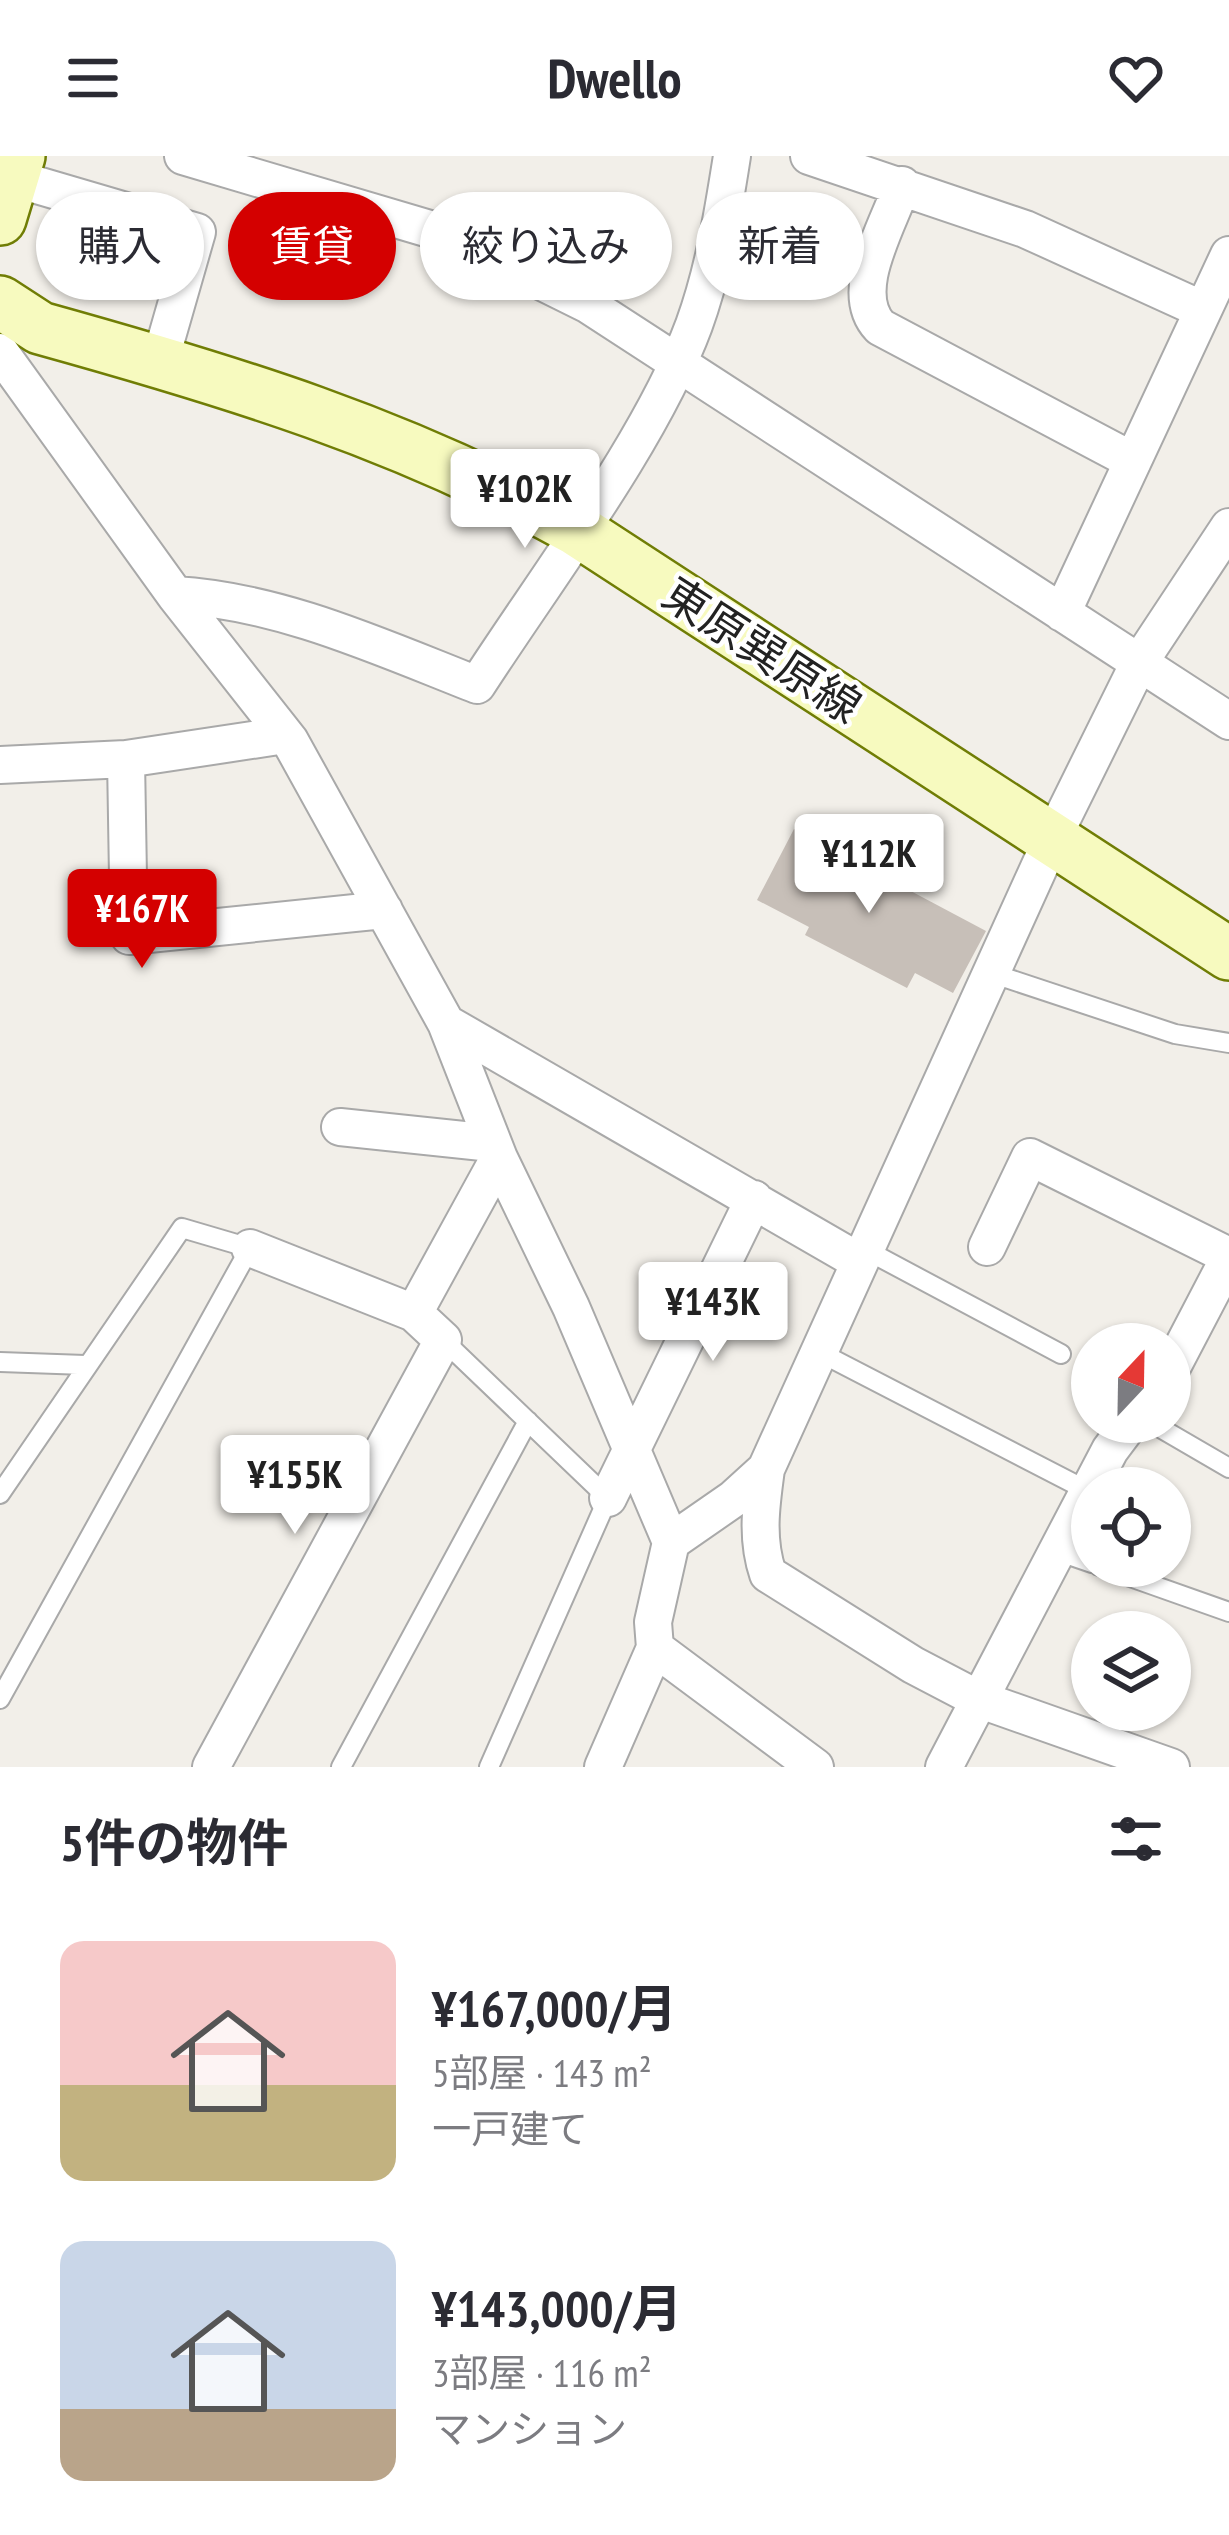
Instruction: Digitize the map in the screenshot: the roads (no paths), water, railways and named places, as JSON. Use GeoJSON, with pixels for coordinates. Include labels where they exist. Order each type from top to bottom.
{"type":"FeatureCollection","features":[{"type":"Feature","properties":{"kind":"street"},"geometry":{"type":"LineString","coordinates":[[175,596],[247,604],[345,633],[477,685],[677,362],[708,282],[732,156]]}},
{"type":"Feature","properties":{"kind":"street"},"geometry":{"type":"LineString","coordinates":[[809,156],[1025,229],[1204,310]]}},
{"type":"Feature","properties":{"kind":"street"},"geometry":{"type":"LineString","coordinates":[[204,159],[443,233],[570,295],[1229,722]]}},
{"type":"Feature","properties":{"kind":"street"},"geometry":{"type":"LineString","coordinates":[[11,184],[197,232],[160,361]]}},
{"type":"Feature","properties":{"kind":"street"},"geometry":{"type":"LineString","coordinates":[[902,185],[865,292],[866,313],[880,328],[1133,460]]}},
{"type":"Feature","properties":{"kind":"street"},"geometry":{"type":"LineString","coordinates":[[1062,613],[1229,255]]}},
{"type":"Feature","properties":{"kind":"street","name":"東原巽原線"},"geometry":{"type":"LineString","coordinates":[[0,302],[40,328],[160,361],[394,439],[577,530],[1229,954]]}},
{"type":"Feature","properties":{"kind":"street"},"geometry":{"type":"LineString","coordinates":[[0,352],[175,596],[285,734],[446,1023],[496,1151],[571,1307],[671,1542],[653,1622],[655,1648],[604,1767]]}},
{"type":"Feature","properties":{"kind":"street"},"geometry":{"type":"LineString","coordinates":[[1171,1767],[978,1699],[913,1666],[768,1574],[760,1551],[766,1469],[1052,839],[1139,663],[1229,527]]}},
{"type":"Feature","properties":{"kind":"street"},"geometry":{"type":"LineString","coordinates":[[0,765],[126,759],[285,734]]}},
{"type":"Feature","properties":{"kind":"street"},"geometry":{"type":"LineString","coordinates":[[126,759],[129,936],[384,910]]}},
{"type":"Feature","properties":{"kind":"street"},"geometry":{"type":"LineString","coordinates":[[446,1023],[863,1256]]}},
{"type":"Feature","properties":{"kind":"street"},"geometry":{"type":"LineString","coordinates":[[340,1127],[496,1151]]}},
{"type":"Feature","properties":{"kind":"street"},"geometry":{"type":"LineString","coordinates":[[414,1313],[496,1151]]}},
{"type":"Feature","properties":{"kind":"street"},"geometry":{"type":"LineString","coordinates":[[987,1247],[1030,1156],[1229,1257],[1191,1330]]}},
{"type":"Feature","properties":{"kind":"street"},"geometry":{"type":"LineString","coordinates":[[608,1498],[754,1198]]}},
{"type":"Feature","properties":{"kind":"street"},"geometry":{"type":"LineString","coordinates":[[211,1767],[442,1340],[414,1313],[250,1248]]}},
{"type":"Feature","properties":{"kind":"street"},"geometry":{"type":"LineString","coordinates":[[671,1542],[733,1499],[766,1469]]}},
{"type":"Feature","properties":{"kind":"street"},"geometry":{"type":"LineString","coordinates":[[944,1767],[1071,1524]]}},
{"type":"Feature","properties":{"kind":"street"},"geometry":{"type":"LineString","coordinates":[[655,1648],[815,1767]]}},
{"type":"Feature","properties":{"kind":"lane"},"geometry":{"type":"LineString","coordinates":[[991,973],[1175,1034],[1229,1043]]}},
{"type":"Feature","properties":{"kind":"lane"},"geometry":{"type":"LineString","coordinates":[[0,1494],[182,1228],[250,1248],[0,1699]]}},
{"type":"Feature","properties":{"kind":"lane"},"geometry":{"type":"LineString","coordinates":[[863,1256],[1061,1354]]}},
{"type":"Feature","properties":{"kind":"lane"},"geometry":{"type":"LineString","coordinates":[[442,1340],[608,1498],[489,1767]]}},
{"type":"Feature","properties":{"kind":"lane"},"geometry":{"type":"LineString","coordinates":[[819,1352],[1071,1482]]}},
{"type":"Feature","properties":{"kind":"lane"},"geometry":{"type":"LineString","coordinates":[[0,1362],[85,1365]]}},
{"type":"Feature","properties":{"kind":"lane"},"geometry":{"type":"LineString","coordinates":[[341,1767],[528,1421]]}},
{"type":"Feature","properties":{"kind":"lane"},"geometry":{"type":"LineString","coordinates":[[1186,1443],[1229,1468]]}},
{"type":"Feature","properties":{"kind":"lane"},"geometry":{"type":"LineString","coordinates":[[1057,1551],[1071,1556]]}},
{"type":"Feature","properties":{"kind":"lane"},"geometry":{"type":"LineString","coordinates":[[1158,1587],[1229,1612]]}}]}
